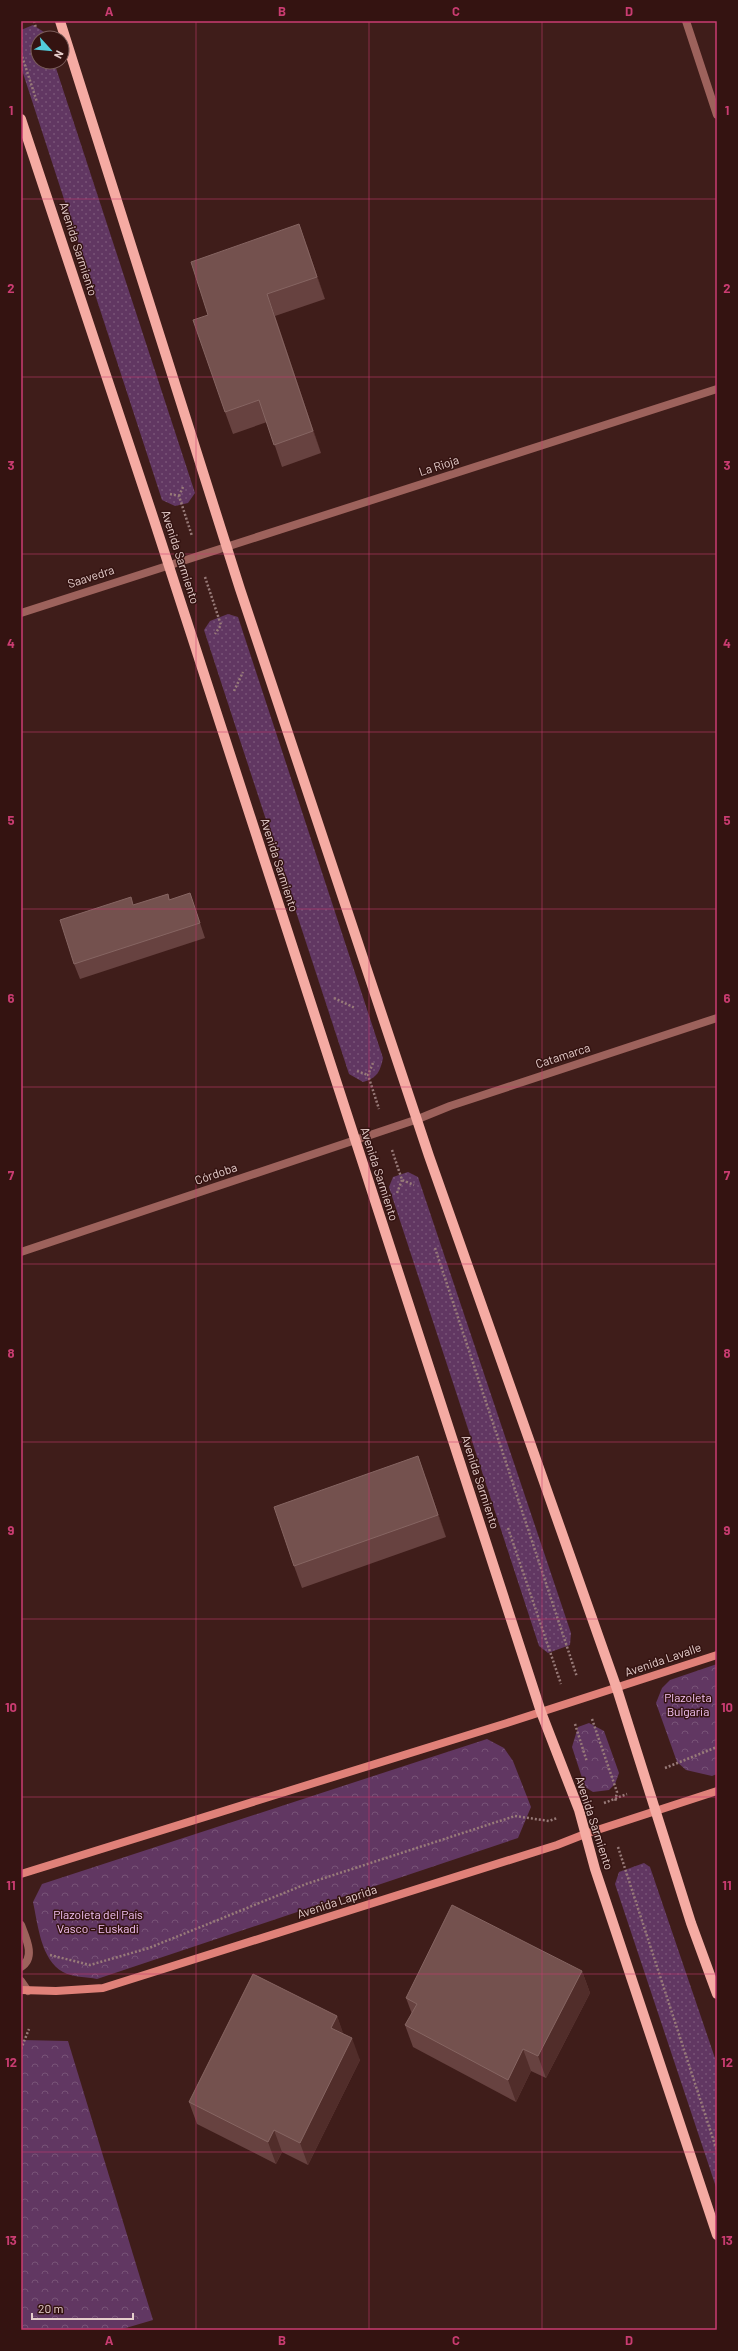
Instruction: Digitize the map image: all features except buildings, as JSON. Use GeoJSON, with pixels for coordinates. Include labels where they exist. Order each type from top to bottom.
{"type":"FeatureCollection","features":[{"type":"Feature","properties":{"kind":"main road"},"geometry":{"type":"LineString","coordinates":[[60,21],[227,546],[436,1177],[617,1689],[691,1923],[717,1994]]}},
{"type":"Feature","properties":{"kind":"main road","name":"Avenida Sarmiento"},"geometry":{"type":"LineString","coordinates":[[21,119],[168,564],[541,1712],[579,1810],[585,1834],[717,2235]]}},
{"type":"Feature","properties":{"kind":"main road","name":"Avenida Lavalle"},"geometry":{"type":"LineString","coordinates":[[617,1689],[717,1655]]}},
{"type":"Feature","properties":{"kind":"main road"},"geometry":{"type":"LineString","coordinates":[[21,1874],[541,1712],[568,1702],[617,1689]]}},
{"type":"Feature","properties":{"kind":"main road"},"geometry":{"type":"LineString","coordinates":[[656,1810],[717,1791]]}},
{"type":"Feature","properties":{"kind":"main road","name":"Avenida Laprida"},"geometry":{"type":"LineString","coordinates":[[25,1990],[56,1991],[103,1988],[557,1845],[656,1810]]}},
{"type":"Feature","properties":{"kind":"street"},"geometry":{"type":"LineString","coordinates":[[686,21],[717,115]]}},
{"type":"Feature","properties":{"kind":"street","name":"La Rioja"},"geometry":{"type":"LineString","coordinates":[[168,564],[717,389]]}},
{"type":"Feature","properties":{"kind":"street","name":"Saavedra"},"geometry":{"type":"LineString","coordinates":[[21,613],[168,564]]}},
{"type":"Feature","properties":{"kind":"street","name":"Catamarca"},"geometry":{"type":"LineString","coordinates":[[418,1119],[450,1106],[717,1018]]}},
{"type":"Feature","properties":{"kind":"street","name":"Córdoba"},"geometry":{"type":"LineString","coordinates":[[21,1252],[418,1119]]}},
{"type":"Feature","properties":{"kind":"street"},"geometry":{"type":"LineString","coordinates":[[21,1925],[30,1953],[25,1964],[21,1967]]}},
{"type":"Feature","properties":{"kind":"street"},"geometry":{"type":"LineString","coordinates":[[21,1981],[25,1990]]}},
{"type":"Feature","properties":{"kind":"path"},"geometry":{"type":"LineString","coordinates":[[184,511],[221,625],[213,637]]}},
{"type":"Feature","properties":{"kind":"path"},"geometry":{"type":"LineString","coordinates":[[230,688],[233,695]]}},
{"type":"Feature","properties":{"kind":"path"},"geometry":{"type":"LineString","coordinates":[[332,991],[334,999],[359,1010]]}},
{"type":"Feature","properties":{"kind":"path"},"geometry":{"type":"LineString","coordinates":[[375,1058],[368,1075],[402,1180],[414,1184],[416,1191]]}},
{"type":"Feature","properties":{"kind":"path"},"geometry":{"type":"LineString","coordinates":[[434,1244],[579,1682]]}},
{"type":"Feature","properties":{"kind":"path"},"geometry":{"type":"LineString","coordinates":[[545,1638],[568,1702],[589,1768]]}},
{"type":"Feature","properties":{"kind":"path"},"geometry":{"type":"LineString","coordinates":[[591,1718],[617,1792],[611,1826]]}},
{"type":"Feature","properties":{"kind":"path"},"geometry":{"type":"LineString","coordinates":[[717,1747],[667,1766],[648,1785],[600,1804],[611,1826],[717,2151]]}},
{"type":"Feature","properties":{"kind":"path"},"geometry":{"type":"LineString","coordinates":[[30,1953],[39,1952],[90,1965],[149,1948],[306,1884],[515,1816],[549,1821],[579,1810]]}},
{"type":"Feature","properties":{"kind":"path"},"geometry":{"type":"LineString","coordinates":[[21,2049],[29,2029]]}},
{"type":"Feature","properties":{"kind":"green space"},"geometry":{"type":"Polygon","coordinates":[[[33,25],[41,30],[30,30],[30,70],[57,70],[195,493],[188,503],[175,506],[162,500],[21,67],[21,30],[33,25]]]}},
{"type":"Feature","properties":{"kind":"green space"},"geometry":{"type":"Polygon","coordinates":[[[228,614],[238,617],[383,1058],[381,1067],[377,1074],[372,1079],[363,1082],[349,1074],[204,630],[210,621],[228,614]]]}},
{"type":"Feature","properties":{"kind":"green space"},"geometry":{"type":"Polygon","coordinates":[[[408,1172],[418,1177],[571,1633],[570,1645],[548,1653],[539,1646],[389,1187],[393,1177],[408,1172]]]}},
{"type":"Feature","properties":{"kind":"green space","name":"Plazoleta Bulgaria"},"geometry":{"type":"Polygon","coordinates":[[[717,1664],[717,1774],[712,1776],[686,1770],[677,1762],[656,1703],[662,1688],[670,1680],[717,1664]]]}},
{"type":"Feature","properties":{"kind":"green space"},"geometry":{"type":"Polygon","coordinates":[[[589,1723],[604,1731],[619,1773],[615,1784],[609,1790],[593,1792],[585,1787],[572,1747],[578,1727],[589,1723]]]}},
{"type":"Feature","properties":{"kind":"green space","name":"Plazoleta del País Vasco - Euskadi"},"geometry":{"type":"Polygon","coordinates":[[[487,1739],[504,1748],[513,1761],[531,1807],[518,1838],[97,1979],[75,1976],[63,1972],[50,1959],[45,1951],[33,1902],[42,1884],[487,1739]]]}},
{"type":"Feature","properties":{"kind":"green space"},"geometry":{"type":"Polygon","coordinates":[[[644,1863],[650,1867],[717,2064],[717,2190],[615,1884],[619,1872],[644,1863]]]}},
{"type":"Feature","properties":{"kind":"green space"},"geometry":{"type":"Polygon","coordinates":[[[21,2040],[68,2041],[153,2320],[119,2330],[21,2330],[21,2040]]]}}]}
